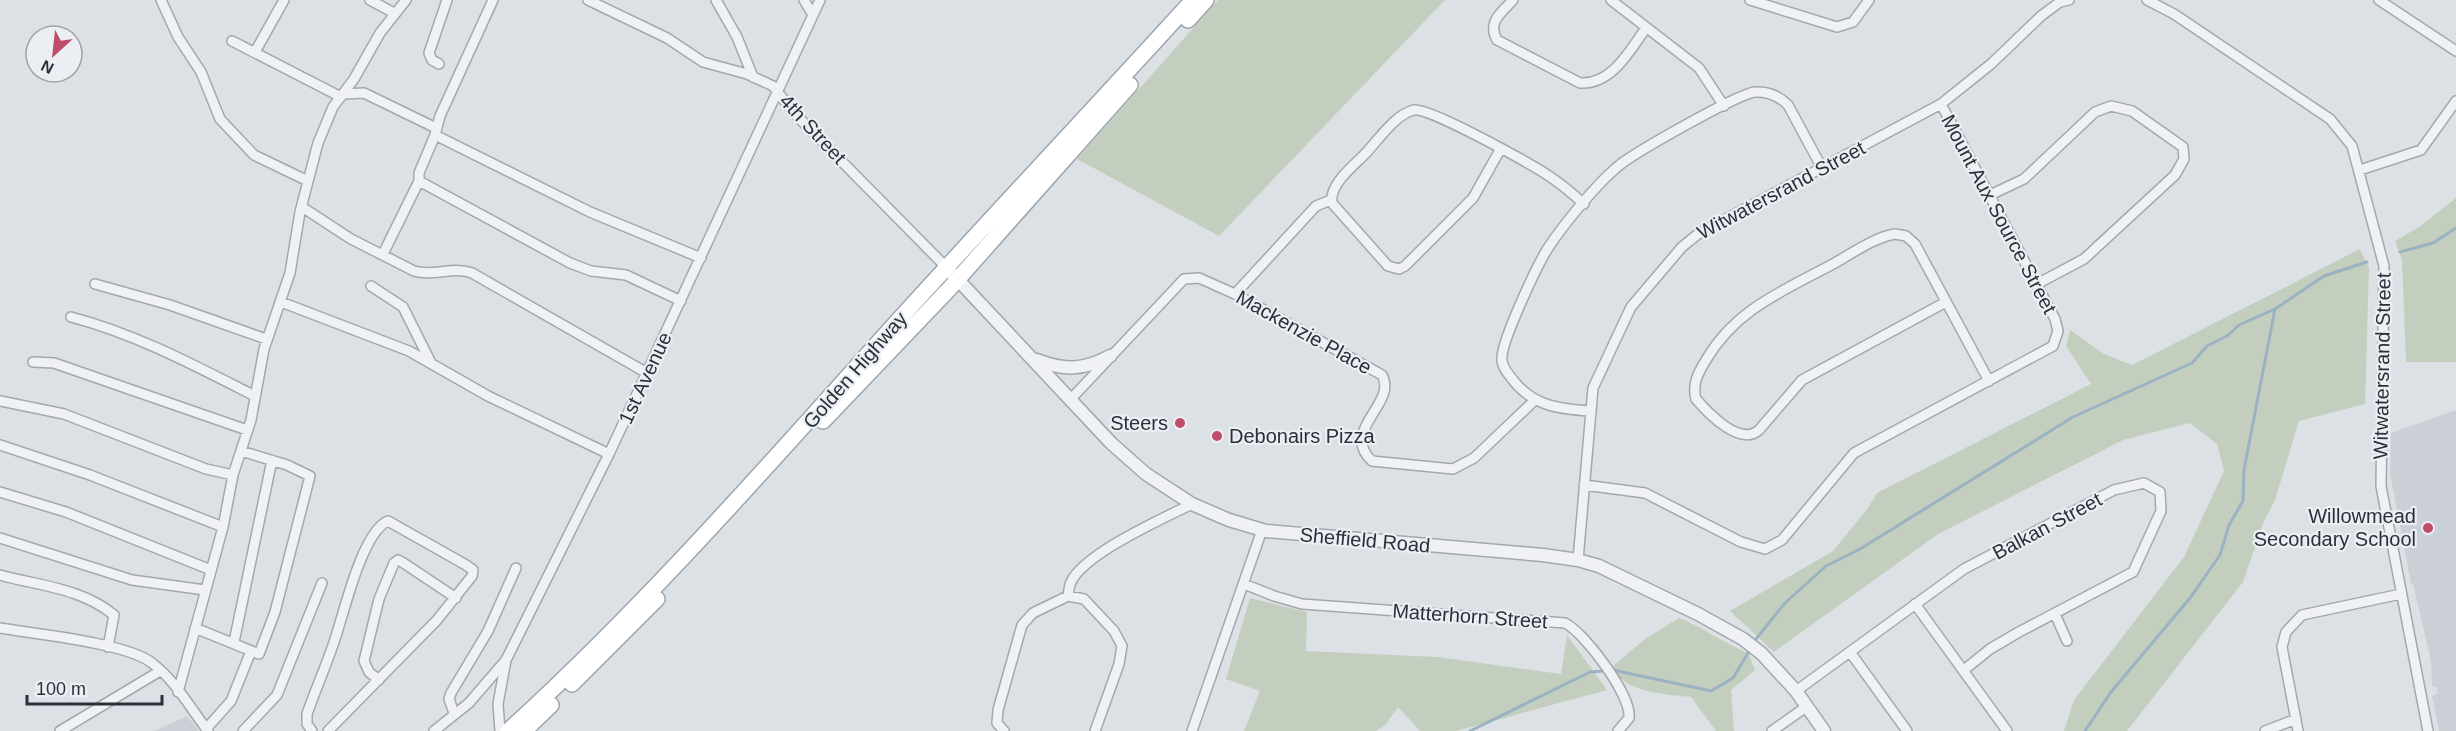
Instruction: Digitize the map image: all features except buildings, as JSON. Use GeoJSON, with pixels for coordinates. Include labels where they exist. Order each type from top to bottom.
{"type":"FeatureCollection","features":[{"type":"Feature","properties":{"kind":"main road","name":"Golden Highway"},"geometry":{"type":"LineString","coordinates":[[508,731],[552,691],[684,559],[816,415],[946,267],[1192,0]]}},
{"type":"Feature","properties":{"kind":"main road","name":"Golden Highway"},"geometry":{"type":"LineString","coordinates":[[524,731],[691,565],[958,279],[1206,0]]}},
{"type":"Feature","properties":{"kind":"street"},"geometry":{"type":"LineString","coordinates":[[161,0],[178,37],[201,72],[220,119],[254,155],[308,182]]}},
{"type":"Feature","properties":{"kind":"street"},"geometry":{"type":"LineString","coordinates":[[255,52],[283,0]]}},
{"type":"Feature","properties":{"kind":"street"},"geometry":{"type":"LineString","coordinates":[[370,0],[394,14]]}},
{"type":"Feature","properties":{"kind":"street"},"geometry":{"type":"LineString","coordinates":[[177,692],[223,527],[233,475],[248,430],[267,339],[290,273],[302,207],[318,143],[333,107],[394,14],[406,0]]}},
{"type":"Feature","properties":{"kind":"street"},"geometry":{"type":"LineString","coordinates":[[439,64],[432,60],[429,53],[447,0]]}},
{"type":"Feature","properties":{"kind":"street"},"geometry":{"type":"LineString","coordinates":[[383,254],[419,181],[435,131],[493,0]]}},
{"type":"Feature","properties":{"kind":"street","name":"4th Street"},"geometry":{"type":"LineString","coordinates":[[588,0],[667,38],[703,62],[753,77],[772,86],[796,115],[946,267]]}},
{"type":"Feature","properties":{"kind":"street"},"geometry":{"type":"LineString","coordinates":[[716,0],[737,37],[753,77]]}},
{"type":"Feature","properties":{"kind":"street"},"geometry":{"type":"LineString","coordinates":[[804,0],[813,15]]}},
{"type":"Feature","properties":{"kind":"street","name":"1st Avenue"},"geometry":{"type":"LineString","coordinates":[[434,731],[468,704],[506,660],[609,454],[820,0]]}},
{"type":"Feature","properties":{"kind":"street"},"geometry":{"type":"LineString","coordinates":[[1513,0],[1494,20],[1493,28],[1497,40],[1581,83],[1592,82],[1614,69],[1646,28]]}},
{"type":"Feature","properties":{"kind":"street"},"geometry":{"type":"LineString","coordinates":[[1611,0],[1699,68],[1724,106]]}},
{"type":"Feature","properties":{"kind":"street"},"geometry":{"type":"LineString","coordinates":[[1750,0],[1837,27],[1853,22],[1869,0]]}},
{"type":"Feature","properties":{"kind":"street","name":"Witwatersrand Street"},"geometry":{"type":"LineString","coordinates":[[2147,0],[2174,14],[2330,119],[2349,138],[2360,170],[2384,266],[2385,306],[2379,467],[2428,731]]}},
{"type":"Feature","properties":{"kind":"street"},"geometry":{"type":"LineString","coordinates":[[2379,0],[2456,51]]}},
{"type":"Feature","properties":{"kind":"street","name":"Witwatersrand Street"},"geometry":{"type":"LineString","coordinates":[[1578,560],[1593,388],[1631,307],[1682,247],[1698,234],[1941,104],[1961,90],[2042,16],[2063,1]]}},
{"type":"Feature","properties":{"kind":"street"},"geometry":{"type":"LineString","coordinates":[[232,41],[342,95],[364,93],[590,212],[700,258]]}},
{"type":"Feature","properties":{"kind":"street"},"geometry":{"type":"LineString","coordinates":[[1590,411],[1551,407],[1534,400],[1517,386],[1505,368],[1502,362],[1502,348],[1546,251],[1611,172],[1625,160],[1753,92],[1771,93],[1788,105],[1822,168]]}},
{"type":"Feature","properties":{"kind":"street"},"geometry":{"type":"LineString","coordinates":[[2360,170],[2421,150],[2456,100]]}},
{"type":"Feature","properties":{"kind":"street","name":"Mount Aux Source Street"},"geometry":{"type":"LineString","coordinates":[[1584,485],[1645,493],[1749,545],[1765,549],[1782,540],[1854,453],[2039,355],[2055,343],[2058,331],[2055,319],[1941,104]]}},
{"type":"Feature","properties":{"kind":"street"},"geometry":{"type":"LineString","coordinates":[[1990,195],[2024,179],[2095,112],[2111,106],[2132,111],[2182,147],[2184,159],[2175,175],[2084,259],[2037,284]]}},
{"type":"Feature","properties":{"kind":"street"},"geometry":{"type":"LineString","coordinates":[[1332,200],[1336,187],[1348,171],[1401,117],[1413,110],[1425,111],[1547,175],[1584,204]]}},
{"type":"Feature","properties":{"kind":"street"},"geometry":{"type":"LineString","coordinates":[[1332,200],[1374,253],[1388,266],[1399,269],[1405,266],[1473,198],[1500,150]]}},
{"type":"Feature","properties":{"kind":"street"},"geometry":{"type":"LineString","coordinates":[[419,181],[577,266],[626,276],[681,301]]}},
{"type":"Feature","properties":{"kind":"street"},"geometry":{"type":"LineString","coordinates":[[1235,294],[1316,206],[1332,200]]}},
{"type":"Feature","properties":{"kind":"street"},"geometry":{"type":"LineString","coordinates":[[302,207],[327,225],[419,272],[452,269],[472,273],[647,373]]}},
{"type":"Feature","properties":{"kind":"street"},"geometry":{"type":"LineString","coordinates":[[1944,303],[1802,380],[1759,430],[1752,435],[1737,434],[1696,399],[1695,381],[1703,364],[1716,343],[1739,318],[1766,300],[1890,234],[1906,236],[1915,244],[1944,303],[1989,381]]}},
{"type":"Feature","properties":{"kind":"street","name":"Sheffield Road"},"geometry":{"type":"LineString","coordinates":[[946,267],[1070,400],[1146,474],[1192,504],[1229,520],[1262,530],[1321,538],[1543,555],[1578,560],[1625,578],[1728,630],[1762,654],[1796,692],[1824,731]]}},
{"type":"Feature","properties":{"kind":"street","name":"Mackenzie Place"},"geometry":{"type":"LineString","coordinates":[[1070,400],[1184,279],[1199,278],[1235,294],[1382,375],[1385,381],[1384,392],[1363,433],[1362,441],[1366,454],[1372,461],[1454,469],[1474,458],[1534,400]]}},
{"type":"Feature","properties":{"kind":"street"},"geometry":{"type":"LineString","coordinates":[[94,284],[170,305],[267,339]]}},
{"type":"Feature","properties":{"kind":"street"},"geometry":{"type":"LineString","coordinates":[[371,286],[403,308],[431,363]]}},
{"type":"Feature","properties":{"kind":"street"},"geometry":{"type":"LineString","coordinates":[[281,302],[409,351],[488,396],[609,454]]}},
{"type":"Feature","properties":{"kind":"street"},"geometry":{"type":"LineString","coordinates":[[71,317],[98,324],[155,347],[255,396]]}},
{"type":"Feature","properties":{"kind":"street"},"geometry":{"type":"LineString","coordinates":[[1033,359],[1067,370],[1087,367],[1110,356]]}},
{"type":"Feature","properties":{"kind":"street"},"geometry":{"type":"LineString","coordinates":[[33,362],[54,363],[248,430]]}},
{"type":"Feature","properties":{"kind":"street"},"geometry":{"type":"LineString","coordinates":[[0,401],[64,414],[206,469],[233,475]]}},
{"type":"Feature","properties":{"kind":"street"},"geometry":{"type":"LineString","coordinates":[[0,445],[90,475],[223,527]]}},
{"type":"Feature","properties":{"kind":"street"},"geometry":{"type":"LineString","coordinates":[[195,628],[259,654],[275,612],[310,476],[272,460],[240,451]]}},
{"type":"Feature","properties":{"kind":"street"},"geometry":{"type":"LineString","coordinates":[[234,642],[272,460]]}},
{"type":"Feature","properties":{"kind":"street","name":"Balkan Street"},"geometry":{"type":"LineString","coordinates":[[1796,692],[1964,569],[2114,490],[2144,483],[2156,488],[2162,498],[2161,511],[2133,572],[1990,649],[1964,670]]}},
{"type":"Feature","properties":{"kind":"street"},"geometry":{"type":"LineString","coordinates":[[0,492],[66,512],[211,570]]}},
{"type":"Feature","properties":{"kind":"street"},"geometry":{"type":"LineString","coordinates":[[1068,596],[1070,582],[1086,563],[1119,542],[1192,504]]}},
{"type":"Feature","properties":{"kind":"street"},"geometry":{"type":"LineString","coordinates":[[312,731],[307,724],[307,714],[335,640],[354,573],[384,522],[397,525],[473,570],[471,578],[456,598],[328,731]]}},
{"type":"Feature","properties":{"kind":"street"},"geometry":{"type":"LineString","coordinates":[[1191,731],[1262,530]]}},
{"type":"Feature","properties":{"kind":"street"},"geometry":{"type":"LineString","coordinates":[[0,538],[132,580],[205,590]]}},
{"type":"Feature","properties":{"kind":"street"},"geometry":{"type":"LineString","coordinates":[[379,680],[369,672],[364,662],[379,599],[396,561],[402,562],[456,598]]}},
{"type":"Feature","properties":{"kind":"street"},"geometry":{"type":"LineString","coordinates":[[454,713],[449,699],[451,693],[488,631],[516,568]]}},
{"type":"Feature","properties":{"kind":"street"},"geometry":{"type":"LineString","coordinates":[[0,575],[80,594],[93,600],[114,615],[108,647]]}},
{"type":"Feature","properties":{"kind":"street"},"geometry":{"type":"LineString","coordinates":[[243,731],[277,695],[322,583]]}},
{"type":"Feature","properties":{"kind":"street","name":"Matterhorn Street"},"geometry":{"type":"LineString","coordinates":[[1244,584],[1302,604],[1565,624],[1576,629],[1628,701],[1629,718],[1618,731]]}},
{"type":"Feature","properties":{"kind":"street"},"geometry":{"type":"LineString","coordinates":[[2298,731],[2282,647],[2290,627],[2302,615],[2401,594]]}},
{"type":"Feature","properties":{"kind":"street"},"geometry":{"type":"LineString","coordinates":[[1004,731],[997,723],[998,710],[1022,625],[1034,613],[1068,596],[1084,599],[1118,636],[1122,646],[1119,664],[1095,731]]}},
{"type":"Feature","properties":{"kind":"street"},"geometry":{"type":"LineString","coordinates":[[1915,604],[2007,731]]}},
{"type":"Feature","properties":{"kind":"street"},"geometry":{"type":"LineString","coordinates":[[2055,614],[2067,641]]}},
{"type":"Feature","properties":{"kind":"street"},"geometry":{"type":"LineString","coordinates":[[0,628],[108,647],[142,657],[160,671],[207,730],[231,701],[251,651]]}},
{"type":"Feature","properties":{"kind":"street"},"geometry":{"type":"LineString","coordinates":[[1850,652],[1907,731]]}},
{"type":"Feature","properties":{"kind":"street"},"geometry":{"type":"LineString","coordinates":[[500,731],[498,704],[506,660]]}},
{"type":"Feature","properties":{"kind":"street"},"geometry":{"type":"LineString","coordinates":[[60,731],[160,671]]}},
{"type":"Feature","properties":{"kind":"street"},"geometry":{"type":"LineString","coordinates":[[1772,731],[1806,707]]}},
{"type":"Feature","properties":{"kind":"street"},"geometry":{"type":"LineString","coordinates":[[2265,731],[2296,719]]}},
{"type":"Feature","properties":{"kind":"shaded area","name":"Willowmead Secondary School"},"geometry":{"type":"Polygon","coordinates":[[[2456,410],[2456,731],[2439,731],[2432,696],[2437,694],[2437,687],[2432,686],[2431,661],[2413,584],[2411,584],[2390,473],[2391,433],[2456,410]]]}},
{"type":"Feature","properties":{"kind":"shaded area"},"geometry":{"type":"Polygon","coordinates":[[[187,716],[199,731],[154,731],[187,716]]]}},
{"type":"Feature","properties":{"kind":"green space"},"geometry":{"type":"Polygon","coordinates":[[[1218,0],[1445,0],[1219,236],[1077,159],[1218,0]]]}},
{"type":"Feature","properties":{"kind":"green space"},"geometry":{"type":"Polygon","coordinates":[[[2456,198],[2456,362],[2406,362],[2402,260],[2395,241],[2419,227],[2456,198]]]}},
{"type":"Feature","properties":{"kind":"green space"},"geometry":{"type":"Polygon","coordinates":[[[2360,249],[2369,268],[2365,404],[2299,421],[2275,500],[2264,521],[2243,582],[2127,731],[2064,731],[2074,700],[2184,557],[2224,471],[2217,444],[2190,423],[2123,440],[1938,534],[1774,652],[1730,611],[1833,551],[1868,508],[1877,493],[2091,384],[2066,346],[2070,330],[2104,354],[2132,365],[2360,249]]]}},
{"type":"Feature","properties":{"kind":"green space"},"geometry":{"type":"Polygon","coordinates":[[[1250,598],[1307,612],[1306,651],[1437,657],[1561,674],[1567,635],[1607,690],[1456,731],[1420,731],[1398,707],[1386,724],[1376,731],[1244,731],[1260,691],[1226,679],[1250,598]]]}},
{"type":"Feature","properties":{"kind":"green space"},"geometry":{"type":"Polygon","coordinates":[[[1679,618],[1748,653],[1755,670],[1731,690],[1734,731],[1716,731],[1691,697],[1638,688],[1620,678],[1613,670],[1614,665],[1645,639],[1679,618]]]}},
{"type":"Feature","properties":{"kind":"waterway"},"geometry":{"type":"LineString","coordinates":[[2400,252],[2433,243],[2456,228]]}},
{"type":"Feature","properties":{"kind":"waterway"},"geometry":{"type":"LineString","coordinates":[[2085,731],[2111,692],[2190,598],[2220,555],[2229,525],[2243,501],[2244,470],[2275,309],[2324,276],[2367,262]]}},
{"type":"Feature","properties":{"kind":"waterway"},"geometry":{"type":"LineString","coordinates":[[1756,639],[1785,603],[1826,566],[1860,549],[2073,417],[2192,363],[2207,346],[2227,336],[2239,325],[2275,309]]}},
{"type":"Feature","properties":{"kind":"waterway"},"geometry":{"type":"LineString","coordinates":[[1613,670],[1711,691],[1733,678],[1748,653]]}},
{"type":"Feature","properties":{"kind":"waterway"},"geometry":{"type":"LineString","coordinates":[[1470,731],[1590,672],[1603,671]]}},
{"type":"Feature","properties":{"kind":"place","name":"Steers"},"geometry":{"type":"Point","coordinates":[1180,423]}},
{"type":"Feature","properties":{"kind":"place","name":"Debonairs Pizza"},"geometry":{"type":"Point","coordinates":[1217,436]}},
{"type":"Feature","properties":{"kind":"place","name":"Willowmead Secondary School"},"geometry":{"type":"Point","coordinates":[2428,528]}}]}
